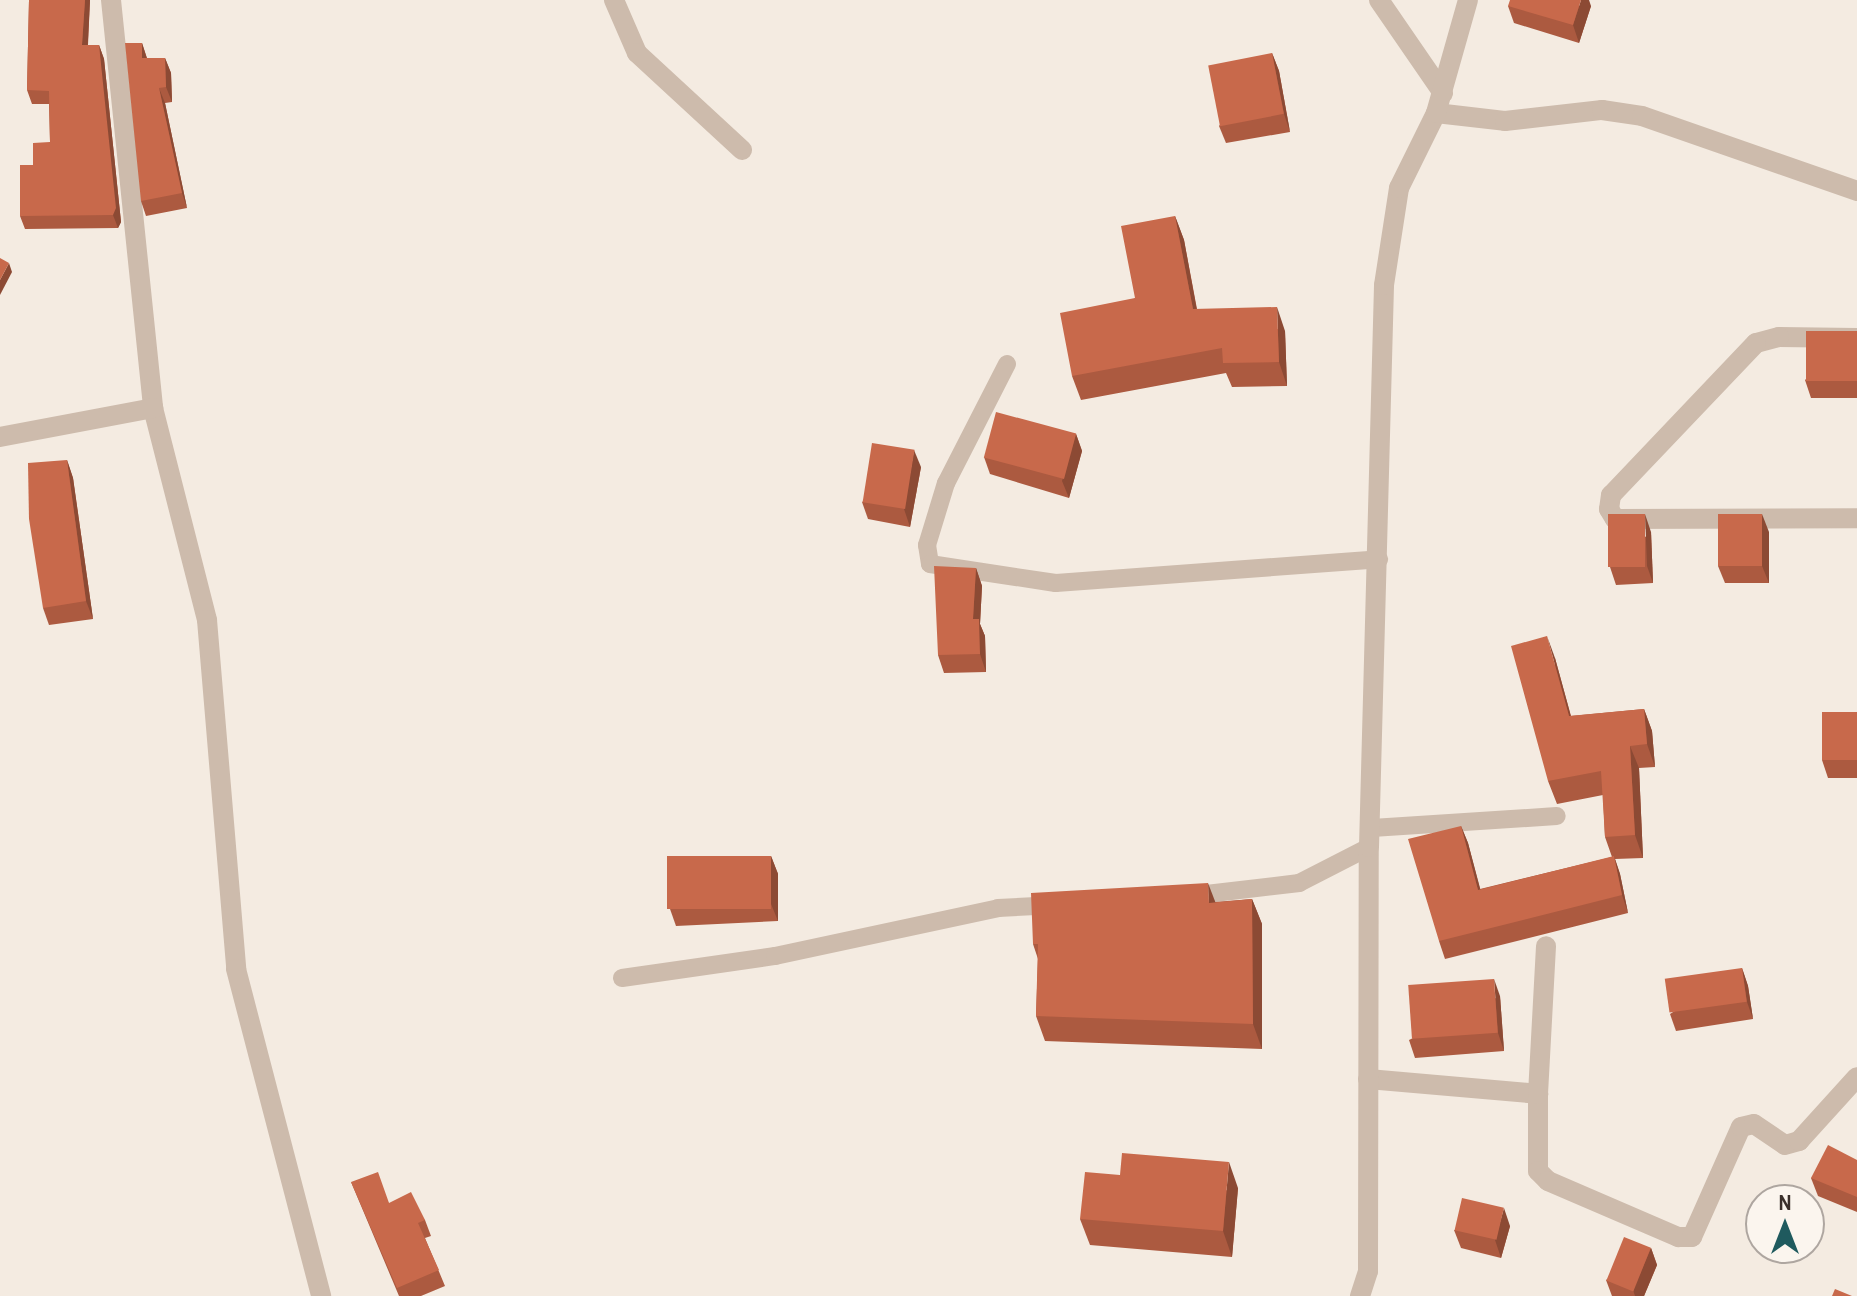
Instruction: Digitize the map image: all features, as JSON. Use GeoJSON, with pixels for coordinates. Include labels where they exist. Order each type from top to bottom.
{"type":"FeatureCollection","features":[{"type":"Feature","properties":{"kind":"street"},"geometry":{"type":"LineString","coordinates":[[111,0],[153,408],[207,620],[236,969],[321,1296]]}},
{"type":"Feature","properties":{"kind":"street"},"geometry":{"type":"LineString","coordinates":[[614,0],[637,53],[742,150]]}},
{"type":"Feature","properties":{"kind":"street"},"geometry":{"type":"LineString","coordinates":[[1379,0],[1440,103],[1505,121],[1602,110],[1642,116],[1857,191]]}},
{"type":"Feature","properties":{"kind":"street"},"geometry":{"type":"LineString","coordinates":[[1360,1296],[1368,1271],[1370,837],[1384,285],[1399,188],[1440,103],[1468,0]]}},
{"type":"Feature","properties":{"kind":"street"},"geometry":{"type":"LineString","coordinates":[[1857,338],[1779,337],[1756,343],[1611,495],[1609,509],[1615,519],[1857,518]]}},
{"type":"Feature","properties":{"kind":"street"},"geometry":{"type":"LineString","coordinates":[[0,437],[153,408]]}},
{"type":"Feature","properties":{"kind":"street"},"geometry":{"type":"LineString","coordinates":[[1546,946],[1538,1094],[1538,1171],[1548,1181],[1678,1237],[1692,1237],[1741,1127],[1754,1124],[1785,1145],[1799,1141],[1857,1077]]}},
{"type":"Feature","properties":{"kind":"street"},"geometry":{"type":"LineString","coordinates":[[1368,1079],[1538,1094]]}},
{"type":"Feature","properties":{"kind":"lane"},"geometry":{"type":"LineString","coordinates":[[1007,364],[946,483],[927,545],[930,564],[1056,583],[1379,559]]}},
{"type":"Feature","properties":{"kind":"lane"},"geometry":{"type":"LineString","coordinates":[[1166,898],[1299,883],[1370,837],[1557,816]]}},
{"type":"Feature","properties":{"kind":"lane"},"geometry":{"type":"LineString","coordinates":[[622,978],[775,956],[998,908],[1074,904]]}},
{"type":"Feature","properties":{"kind":"building"},"geometry":{"type":"Polygon","coordinates":[[[29,0],[85,0],[82,45],[99,45],[116,208],[113,215],[20,216],[20,165],[33,165],[33,143],[50,142],[49,91],[27,90],[29,0]]]}},
{"type":"Feature","properties":{"kind":"building"},"geometry":{"type":"Polygon","coordinates":[[[1510,0],[1581,0],[1573,25],[1508,6],[1510,0]]]}},
{"type":"Feature","properties":{"kind":"building"},"geometry":{"type":"Polygon","coordinates":[[[125,43],[142,43],[142,58],[165,58],[166,87],[159,88],[182,193],[141,201],[125,43]]]}},
{"type":"Feature","properties":{"kind":"building"},"geometry":{"type":"Polygon","coordinates":[[[1272,53],[1284,114],[1220,126],[1208,65],[1272,53]]]}},
{"type":"Feature","properties":{"kind":"building"},"geometry":{"type":"Polygon","coordinates":[[[1175,216],[1193,309],[1277,307],[1279,362],[1223,363],[1222,348],[1072,376],[1060,313],[1135,298],[1121,226],[1175,216]]]}},
{"type":"Feature","properties":{"kind":"building"},"geometry":{"type":"Polygon","coordinates":[[[0,258],[9,263],[0,280],[0,258]]]}},
{"type":"Feature","properties":{"kind":"building"},"geometry":{"type":"Polygon","coordinates":[[[1806,331],[1857,331],[1857,381],[1806,381],[1806,331]]]}},
{"type":"Feature","properties":{"kind":"building"},"geometry":{"type":"Polygon","coordinates":[[[996,412],[1076,433],[1064,479],[984,457],[996,412]]]}},
{"type":"Feature","properties":{"kind":"building"},"geometry":{"type":"Polygon","coordinates":[[[872,443],[914,450],[905,509],[863,502],[872,443]]]}},
{"type":"Feature","properties":{"kind":"building"},"geometry":{"type":"Polygon","coordinates":[[[67,460],[86,601],[43,608],[29,519],[28,463],[67,460]]]}},
{"type":"Feature","properties":{"kind":"building"},"geometry":{"type":"Polygon","coordinates":[[[1608,514],[1645,514],[1645,567],[1608,567],[1608,514]]]}},
{"type":"Feature","properties":{"kind":"building"},"geometry":{"type":"Polygon","coordinates":[[[1718,514],[1762,514],[1762,566],[1718,566],[1718,514]]]}},
{"type":"Feature","properties":{"kind":"building"},"geometry":{"type":"Polygon","coordinates":[[[934,566],[976,568],[973,619],[979,619],[980,654],[938,655],[934,566]]]}},
{"type":"Feature","properties":{"kind":"building"},"geometry":{"type":"Polygon","coordinates":[[[1547,636],[1569,716],[1644,709],[1647,744],[1630,746],[1635,835],[1605,837],[1601,771],[1548,781],[1511,646],[1547,636]]]}},
{"type":"Feature","properties":{"kind":"building"},"geometry":{"type":"Polygon","coordinates":[[[1822,712],[1857,712],[1857,760],[1822,760],[1822,712]]]}},
{"type":"Feature","properties":{"kind":"building"},"geometry":{"type":"Polygon","coordinates":[[[1461,826],[1478,890],[1614,856],[1622,895],[1439,941],[1408,839],[1461,826]]]}},
{"type":"Feature","properties":{"kind":"building"},"geometry":{"type":"Polygon","coordinates":[[[667,856],[771,856],[771,909],[667,909],[667,856]]]}},
{"type":"Feature","properties":{"kind":"building"},"geometry":{"type":"Polygon","coordinates":[[[1208,883],[1209,903],[1252,899],[1253,1024],[1036,1016],[1038,944],[1033,944],[1031,893],[1208,883]]]}},
{"type":"Feature","properties":{"kind":"building"},"geometry":{"type":"Polygon","coordinates":[[[1742,968],[1747,1002],[1669,1013],[1665,979],[1742,968]]]}},
{"type":"Feature","properties":{"kind":"building"},"geometry":{"type":"Polygon","coordinates":[[[1494,979],[1498,1033],[1412,1039],[1408,985],[1494,979]]]}},
{"type":"Feature","properties":{"kind":"building"},"geometry":{"type":"Polygon","coordinates":[[[1828,1145],[1857,1160],[1857,1197],[1811,1178],[1828,1145]]]}},
{"type":"Feature","properties":{"kind":"building"},"geometry":{"type":"Polygon","coordinates":[[[1122,1153],[1229,1162],[1223,1231],[1080,1219],[1085,1172],[1120,1175],[1122,1153]]]}},
{"type":"Feature","properties":{"kind":"building"},"geometry":{"type":"Polygon","coordinates":[[[378,1172],[389,1203],[411,1192],[425,1220],[418,1223],[439,1270],[397,1288],[351,1182],[378,1172]]]}},
{"type":"Feature","properties":{"kind":"building"},"geometry":{"type":"Polygon","coordinates":[[[1462,1198],[1504,1208],[1496,1240],[1455,1230],[1462,1198]]]}},
{"type":"Feature","properties":{"kind":"building"},"geometry":{"type":"Polygon","coordinates":[[[1624,1237],[1651,1248],[1633,1291],[1606,1281],[1624,1237]]]}},
{"type":"Feature","properties":{"kind":"building"},"geometry":{"type":"Polygon","coordinates":[[[1835,1289],[1852,1296],[1832,1296],[1835,1289]]]}}]}
